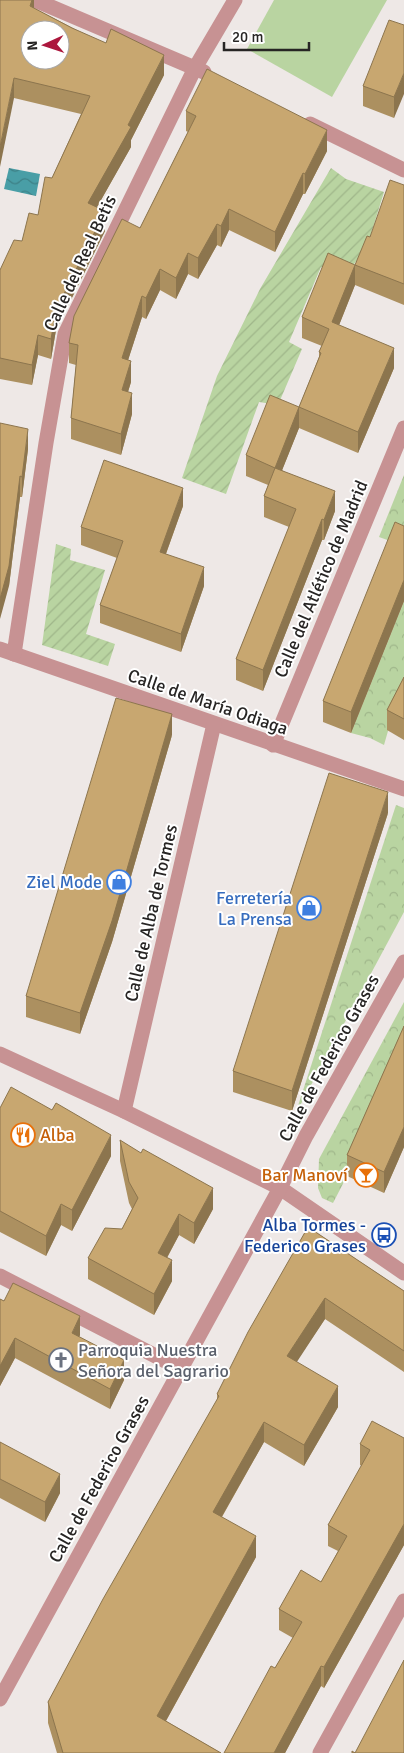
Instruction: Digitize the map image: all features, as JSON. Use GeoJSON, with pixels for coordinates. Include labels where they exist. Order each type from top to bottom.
{"type":"FeatureCollection","features":[{"type":"Feature","properties":{"kind":"street"},"geometry":{"type":"LineString","coordinates":[[35,0],[220,80]]}},
{"type":"Feature","properties":{"kind":"street","name":"Calle del Real Betis"},"geometry":{"type":"LineString","coordinates":[[7,652],[65,334],[195,68],[234,0]]}},
{"type":"Feature","properties":{"kind":"street"},"geometry":{"type":"LineString","coordinates":[[295,117],[404,170]]}},
{"type":"Feature","properties":{"kind":"street","name":"Calle del Atlético de Madrid"},"geometry":{"type":"LineString","coordinates":[[273,745],[404,428]]}},
{"type":"Feature","properties":{"kind":"street","name":"Calle de María Odiaga"},"geometry":{"type":"LineString","coordinates":[[7,652],[404,789]]}},
{"type":"Feature","properties":{"kind":"street","name":"Calle de Alba de Tormes"},"geometry":{"type":"LineString","coordinates":[[124,1111],[214,724]]}},
{"type":"Feature","properties":{"kind":"street","name":"Calle de Federico Grases"},"geometry":{"type":"LineString","coordinates":[[0,1698],[280,1188],[306,1136],[404,962]]}},
{"type":"Feature","properties":{"kind":"street"},"geometry":{"type":"LineString","coordinates":[[0,1054],[124,1111],[280,1188],[404,1273]]}},
{"type":"Feature","properties":{"kind":"street"},"geometry":{"type":"LineString","coordinates":[[0,1276],[181,1369]]}},
{"type":"Feature","properties":{"kind":"street"},"geometry":{"type":"LineString","coordinates":[[320,1753],[404,1601]]}},
{"type":"Feature","properties":{"kind":"green space"},"geometry":{"type":"Polygon","coordinates":[[[274,0],[387,0],[332,97],[247,49],[274,0]]]}},
{"type":"Feature","properties":{"kind":"green space"},"geometry":{"type":"Polygon","coordinates":[[[331,168],[346,179],[384,192],[367,247],[345,276],[321,267],[289,342],[302,349],[278,405],[259,402],[226,494],[182,478],[217,376],[260,289],[331,168]]]}},
{"type":"Feature","properties":{"kind":"green space"},"geometry":{"type":"Polygon","coordinates":[[[404,475],[404,546],[379,537],[404,475]]]}},
{"type":"Feature","properties":{"kind":"green space"},"geometry":{"type":"Polygon","coordinates":[[[56,544],[71,549],[70,560],[105,570],[86,634],[115,644],[108,666],[42,645],[56,544]]]}},
{"type":"Feature","properties":{"kind":"green space"},"geometry":{"type":"Polygon","coordinates":[[[404,601],[404,703],[388,731],[384,745],[370,738],[351,733],[404,601]]]}},
{"type":"Feature","properties":{"kind":"green space"},"geometry":{"type":"Polygon","coordinates":[[[396,805],[404,808],[404,912],[295,1115],[396,805]]]}},
{"type":"Feature","properties":{"kind":"green space"},"geometry":{"type":"Polygon","coordinates":[[[404,1002],[404,1046],[347,1176],[333,1203],[322,1198],[318,1188],[319,1159],[404,1002]]]}},
{"type":"Feature","properties":{"kind":"water"},"geometry":{"type":"Polygon","coordinates":[[[9,168],[40,174],[36,196],[4,189],[9,168]]]}},
{"type":"Feature","properties":{"kind":"building"},"geometry":{"type":"Polygon","coordinates":[[[0,0],[32,0],[30,6],[57,20],[20,20],[20,70],[70,70],[70,27],[106,43],[111,29],[164,55],[128,125],[131,127],[88,203],[105,211],[56,310],[51,339],[38,335],[32,365],[0,358],[0,270],[14,240],[22,241],[29,213],[38,215],[45,177],[52,178],[90,96],[14,78],[0,147],[0,0]]]}},
{"type":"Feature","properties":{"kind":"building"},"geometry":{"type":"Polygon","coordinates":[[[389,20],[404,25],[404,73],[394,97],[363,86],[389,20]]]}},
{"type":"Feature","properties":{"kind":"building"},"geometry":{"type":"Polygon","coordinates":[[[207,69],[327,130],[305,174],[303,173],[275,232],[229,209],[221,226],[217,224],[198,258],[188,253],[176,278],[160,269],[146,298],[142,296],[122,358],[131,361],[122,390],[132,393],[121,434],[71,418],[78,345],[69,343],[74,316],[122,219],[140,228],[196,116],[186,111],[207,69]]]}},
{"type":"Feature","properties":{"kind":"building"},"geometry":{"type":"Polygon","coordinates":[[[390,180],[404,185],[404,284],[355,265],[367,236],[370,237],[390,180]]]}},
{"type":"Feature","properties":{"kind":"building"},"geometry":{"type":"Polygon","coordinates":[[[328,253],[355,265],[332,322],[394,348],[358,432],[299,407],[329,329],[302,317],[328,253]]]}},
{"type":"Feature","properties":{"kind":"building"},"geometry":{"type":"Polygon","coordinates":[[[270,395],[299,407],[275,468],[246,455],[270,395]]]}},
{"type":"Feature","properties":{"kind":"building"},"geometry":{"type":"Polygon","coordinates":[[[0,423],[28,429],[9,566],[0,599],[0,423]]]}},
{"type":"Feature","properties":{"kind":"building"},"geometry":{"type":"Polygon","coordinates":[[[104,460],[183,488],[160,552],[204,567],[181,634],[100,605],[123,541],[81,527],[104,460]]]}},
{"type":"Feature","properties":{"kind":"building"},"geometry":{"type":"Polygon","coordinates":[[[275,468],[335,491],[324,520],[322,519],[263,670],[236,659],[296,509],[264,496],[275,468]]]}},
{"type":"Feature","properties":{"kind":"building"},"geometry":{"type":"Polygon","coordinates":[[[395,522],[404,526],[404,580],[351,712],[323,701],[395,522]]]}},
{"type":"Feature","properties":{"kind":"building"},"geometry":{"type":"Polygon","coordinates":[[[404,677],[404,719],[387,710],[404,677]]]}},
{"type":"Feature","properties":{"kind":"building"},"geometry":{"type":"Polygon","coordinates":[[[116,698],[172,714],[112,921],[80,1013],[26,996],[116,698]]]}},
{"type":"Feature","properties":{"kind":"building"},"geometry":{"type":"Polygon","coordinates":[[[329,773],[388,792],[292,1091],[233,1071],[329,773]]]}},
{"type":"Feature","properties":{"kind":"building"},"geometry":{"type":"Polygon","coordinates":[[[404,1026],[404,1127],[384,1172],[347,1155],[404,1026]]]}},
{"type":"Feature","properties":{"kind":"building"},"geometry":{"type":"Polygon","coordinates":[[[11,1087],[52,1110],[56,1103],[111,1135],[72,1210],[61,1204],[46,1236],[0,1211],[0,1108],[11,1087]]]}},
{"type":"Feature","properties":{"kind":"building"},"geometry":{"type":"Polygon","coordinates":[[[120,1140],[141,1153],[143,1149],[213,1188],[194,1223],[179,1214],[158,1253],[172,1260],[154,1294],[88,1258],[105,1228],[122,1229],[138,1198],[129,1182],[120,1140]]]}},
{"type":"Feature","properties":{"kind":"building"},"geometry":{"type":"Polygon","coordinates":[[[308,1227],[404,1291],[404,1351],[325,1298],[287,1356],[338,1386],[304,1445],[264,1422],[213,1512],[256,1536],[157,1716],[221,1753],[63,1753],[48,1702],[103,1599],[219,1396],[217,1394],[248,1332],[308,1227]]]}},
{"type":"Feature","properties":{"kind":"building"},"geometry":{"type":"Polygon","coordinates":[[[13,1283],[80,1316],[72,1333],[124,1360],[110,1389],[15,1338],[0,1366],[0,1299],[4,1301],[13,1283]]]}},
{"type":"Feature","properties":{"kind":"building"},"geometry":{"type":"Polygon","coordinates":[[[372,1421],[404,1438],[404,1524],[324,1667],[321,1666],[274,1753],[224,1753],[271,1666],[275,1668],[302,1622],[279,1609],[301,1570],[321,1582],[347,1536],[328,1525],[370,1450],[360,1444],[372,1421]]]}},
{"type":"Feature","properties":{"kind":"building"},"geometry":{"type":"Polygon","coordinates":[[[0,1442],[60,1474],[45,1502],[0,1479],[0,1442]]]}},
{"type":"Feature","properties":{"kind":"building"},"geometry":{"type":"Polygon","coordinates":[[[404,1660],[404,1753],[355,1753],[404,1660]]]}},
{"type":"Feature","properties":{"kind":"place","name":"Ziel Mode"},"geometry":{"type":"Point","coordinates":[119,882]}},
{"type":"Feature","properties":{"kind":"place","name":"Ferretería La Prensa"},"geometry":{"type":"Point","coordinates":[309,908]}},
{"type":"Feature","properties":{"kind":"place","name":"Alba"},"geometry":{"type":"Point","coordinates":[23,1135]}},
{"type":"Feature","properties":{"kind":"place","name":"Bar Manoví"},"geometry":{"type":"Point","coordinates":[366,1175]}},
{"type":"Feature","properties":{"kind":"place","name":"Alba Tormes - Federico Grases"},"geometry":{"type":"Point","coordinates":[384,1235]}},
{"type":"Feature","properties":{"kind":"place","name":"Parroquia Nuestra Señora del Sagrario"},"geometry":{"type":"Point","coordinates":[61,1360]}}]}
